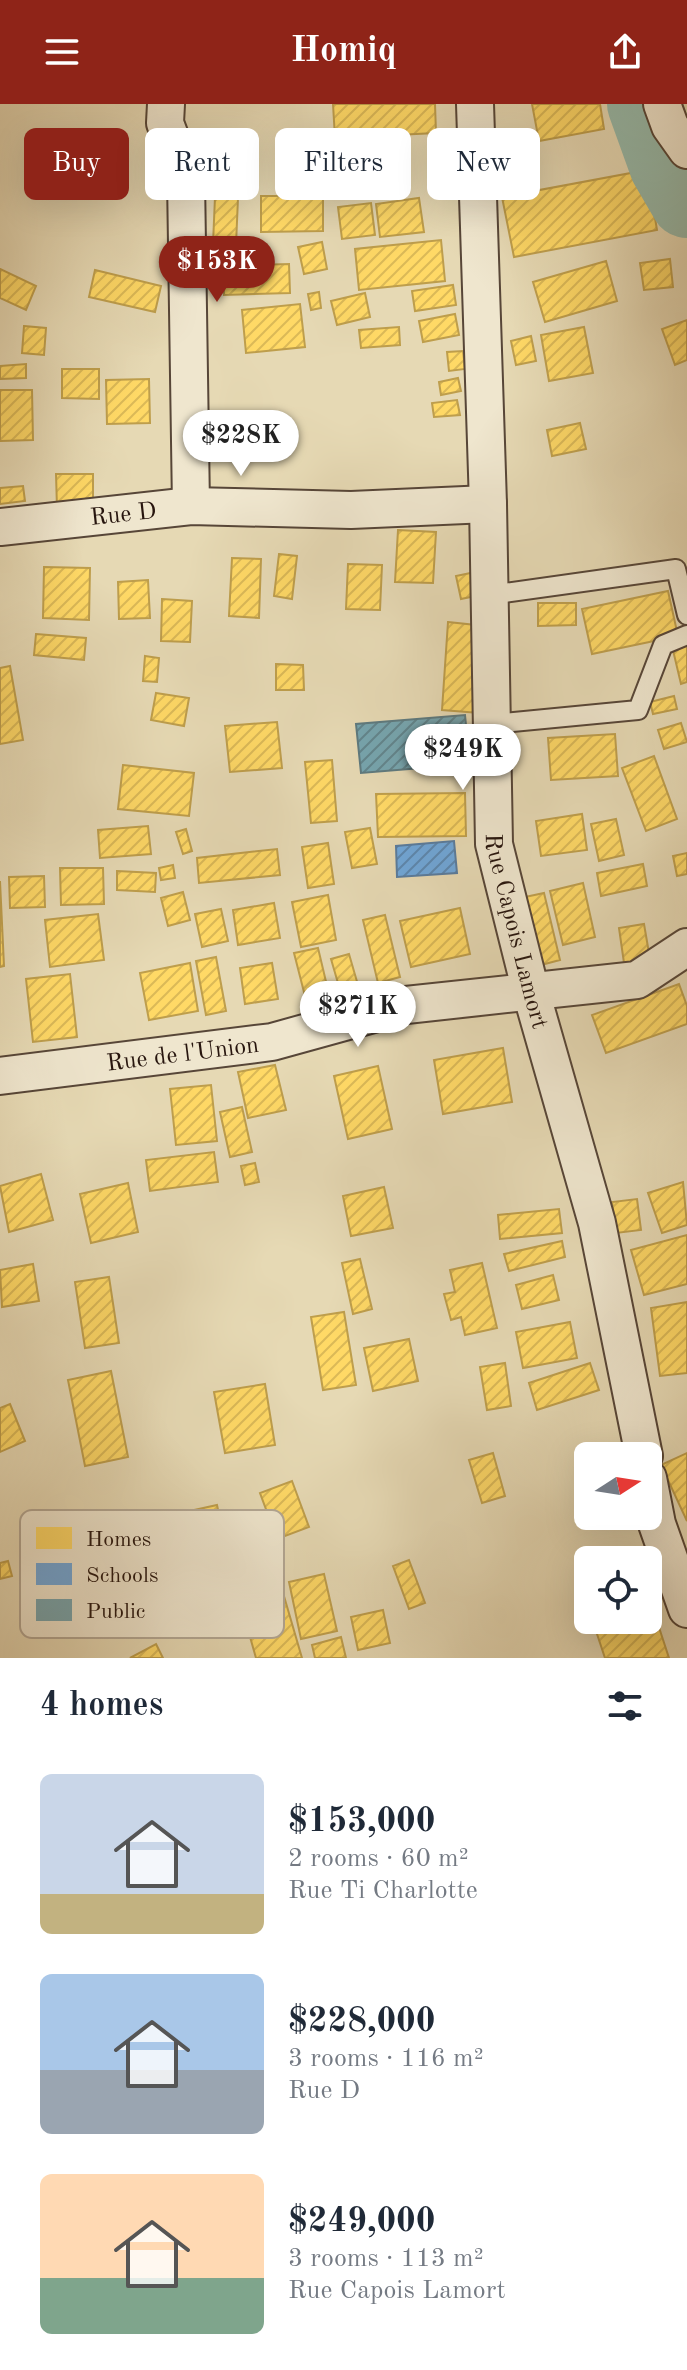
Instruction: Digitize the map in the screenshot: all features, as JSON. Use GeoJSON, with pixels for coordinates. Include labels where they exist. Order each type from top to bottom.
{"type":"FeatureCollection","features":[{"type":"Feature","properties":{"kind":"street"},"geometry":{"type":"LineString","coordinates":[[135,104],[166,114],[186,179],[191,506]]}},
{"type":"Feature","properties":{"kind":"street","name":"Rue Capois Lamort"},"geometry":{"type":"LineString","coordinates":[[475,104],[488,504],[494,844],[531,992],[597,1223],[641,1442]]}},
{"type":"Feature","properties":{"kind":"street"},"geometry":{"type":"LineString","coordinates":[[662,104],[670,126],[687,150]]}},
{"type":"Feature","properties":{"kind":"street","name":"Rue D"},"geometry":{"type":"LineString","coordinates":[[0,527],[191,506],[351,510],[488,504]]}},
{"type":"Feature","properties":{"kind":"street","name":"Rue de l'Union"},"geometry":{"type":"LineString","coordinates":[[0,1076],[272,1042],[406,1005],[637,980],[687,947]]}},
{"type":"Feature","properties":{"kind":"street"},"geometry":{"type":"LineString","coordinates":[[659,1530],[687,1609]]}},
{"type":"Feature","properties":{"kind":"lane"},"geometry":{"type":"LineString","coordinates":[[490,595],[676,569],[687,615]]}},
{"type":"Feature","properties":{"kind":"lane"},"geometry":{"type":"LineString","coordinates":[[492,724],[638,710],[663,645],[687,635]]}},
{"type":"Feature","properties":{"kind":"building: Homes"},"geometry":{"type":"Polygon","coordinates":[[[333,104],[435,104],[436,128],[427,128],[427,133],[411,134],[411,128],[334,128],[333,104]]]}},
{"type":"Feature","properties":{"kind":"building: Homes"},"geometry":{"type":"Polygon","coordinates":[[[532,104],[600,104],[604,129],[540,141],[540,128],[537,128],[532,104]]]}},
{"type":"Feature","properties":{"kind":"building: Homes"},"geometry":{"type":"Polygon","coordinates":[[[647,170],[657,230],[514,257],[503,200],[540,200],[540,190],[647,170]]]}},
{"type":"Feature","properties":{"kind":"building: Homes"},"geometry":{"type":"Polygon","coordinates":[[[261,196],[275,196],[275,200],[323,200],[323,231],[261,232],[261,196]]]}},
{"type":"Feature","properties":{"kind":"building: Homes"},"geometry":{"type":"Polygon","coordinates":[[[419,198],[424,232],[380,237],[376,204],[419,198]]]}},
{"type":"Feature","properties":{"kind":"building: Homes"},"geometry":{"type":"Polygon","coordinates":[[[215,200],[238,200],[236,245],[213,244],[215,200]]]}},
{"type":"Feature","properties":{"kind":"building: Homes"},"geometry":{"type":"Polygon","coordinates":[[[371,203],[375,235],[342,239],[338,207],[371,203]]]}},
{"type":"Feature","properties":{"kind":"building: Homes"},"geometry":{"type":"Polygon","coordinates":[[[441,240],[445,281],[359,290],[355,249],[441,240]]]}},
{"type":"Feature","properties":{"kind":"building: Homes"},"geometry":{"type":"Polygon","coordinates":[[[322,242],[327,269],[304,274],[298,247],[322,242]]]}},
{"type":"Feature","properties":{"kind":"building: Homes"},"geometry":{"type":"Polygon","coordinates":[[[670,259],[673,287],[644,290],[640,263],[670,259]]]}},
{"type":"Feature","properties":{"kind":"building: Homes"},"geometry":{"type":"Polygon","coordinates":[[[606,261],[617,301],[545,322],[533,282],[606,261]]]}},
{"type":"Feature","properties":{"kind":"building: Homes"},"geometry":{"type":"Polygon","coordinates":[[[289,264],[290,293],[224,295],[224,266],[289,264]]]}},
{"type":"Feature","properties":{"kind":"building: Homes"},"geometry":{"type":"Polygon","coordinates":[[[0,269],[36,286],[26,310],[0,298],[0,269]]]}},
{"type":"Feature","properties":{"kind":"building: Homes"},"geometry":{"type":"Polygon","coordinates":[[[95,270],[161,286],[155,312],[89,297],[95,270]]]}},
{"type":"Feature","properties":{"kind":"building: Homes"},"geometry":{"type":"Polygon","coordinates":[[[453,285],[456,305],[415,311],[412,291],[453,285]]]}},
{"type":"Feature","properties":{"kind":"building: Homes"},"geometry":{"type":"Polygon","coordinates":[[[319,292],[321,308],[311,310],[308,294],[319,292]]]}},
{"type":"Feature","properties":{"kind":"building: Homes"},"geometry":{"type":"Polygon","coordinates":[[[365,293],[370,317],[337,325],[331,301],[365,293]]]}},
{"type":"Feature","properties":{"kind":"building: Homes"},"geometry":{"type":"Polygon","coordinates":[[[300,304],[305,347],[246,353],[242,310],[300,304]]]}},
{"type":"Feature","properties":{"kind":"building: Homes"},"geometry":{"type":"Polygon","coordinates":[[[455,314],[459,335],[423,342],[419,321],[455,314]]]}},
{"type":"Feature","properties":{"kind":"building: Homes"},"geometry":{"type":"Polygon","coordinates":[[[687,320],[687,360],[675,365],[662,329],[687,320]]]}},
{"type":"Feature","properties":{"kind":"building: Homes"},"geometry":{"type":"Polygon","coordinates":[[[24,326],[46,328],[44,355],[22,353],[24,326]]]}},
{"type":"Feature","properties":{"kind":"building: Homes"},"geometry":{"type":"Polygon","coordinates":[[[399,327],[400,345],[361,348],[359,330],[399,327]]]}},
{"type":"Feature","properties":{"kind":"building: Homes"},"geometry":{"type":"Polygon","coordinates":[[[584,327],[593,373],[549,381],[541,335],[584,327]]]}},
{"type":"Feature","properties":{"kind":"building: Homes"},"geometry":{"type":"Polygon","coordinates":[[[531,336],[536,361],[516,365],[511,341],[531,336]]]}},
{"type":"Feature","properties":{"kind":"building: Homes"},"geometry":{"type":"Polygon","coordinates":[[[463,351],[465,369],[449,371],[447,352],[463,351]]]}},
{"type":"Feature","properties":{"kind":"building: Homes"},"geometry":{"type":"Polygon","coordinates":[[[26,364],[26,378],[0,379],[0,366],[26,364]]]}},
{"type":"Feature","properties":{"kind":"building: Homes"},"geometry":{"type":"Polygon","coordinates":[[[62,369],[99,369],[99,399],[62,398],[62,369]]]}},
{"type":"Feature","properties":{"kind":"building: Homes"},"geometry":{"type":"Polygon","coordinates":[[[458,378],[461,391],[441,395],[439,382],[458,378]]]}},
{"type":"Feature","properties":{"kind":"building: Homes"},"geometry":{"type":"Polygon","coordinates":[[[149,379],[150,423],[107,424],[106,380],[149,379]]]}},
{"type":"Feature","properties":{"kind":"building: Homes"},"geometry":{"type":"Polygon","coordinates":[[[0,390],[32,390],[33,440],[0,441],[0,390]]]}},
{"type":"Feature","properties":{"kind":"building: Homes"},"geometry":{"type":"Polygon","coordinates":[[[457,400],[460,415],[434,417],[432,403],[457,400]]]}},
{"type":"Feature","properties":{"kind":"building: Homes"},"geometry":{"type":"Polygon","coordinates":[[[580,423],[586,449],[552,456],[547,430],[580,423]]]}},
{"type":"Feature","properties":{"kind":"building: Homes"},"geometry":{"type":"Polygon","coordinates":[[[56,474],[93,474],[93,507],[57,508],[56,474]]]}},
{"type":"Feature","properties":{"kind":"building: Homes"},"geometry":{"type":"Polygon","coordinates":[[[23,486],[25,501],[0,504],[0,488],[23,486]]]}},
{"type":"Feature","properties":{"kind":"building: Homes"},"geometry":{"type":"Polygon","coordinates":[[[398,530],[436,532],[433,583],[395,582],[398,530]]]}},
{"type":"Feature","properties":{"kind":"building: Homes"},"geometry":{"type":"Polygon","coordinates":[[[279,554],[297,556],[292,599],[274,596],[279,554]]]}},
{"type":"Feature","properties":{"kind":"building: Homes"},"geometry":{"type":"Polygon","coordinates":[[[232,558],[261,559],[259,618],[229,616],[232,558]]]}},
{"type":"Feature","properties":{"kind":"building: Homes"},"geometry":{"type":"Polygon","coordinates":[[[348,564],[382,565],[380,610],[346,609],[348,564]]]}},
{"type":"Feature","properties":{"kind":"building: Homes"},"geometry":{"type":"Polygon","coordinates":[[[44,567],[90,568],[89,620],[43,618],[44,567]]]}},
{"type":"Feature","properties":{"kind":"building: Homes"},"geometry":{"type":"Polygon","coordinates":[[[480,571],[485,594],[461,599],[456,576],[480,571]]]}},
{"type":"Feature","properties":{"kind":"building: Homes"},"geometry":{"type":"Polygon","coordinates":[[[148,580],[150,618],[119,619],[118,582],[148,580]]]}},
{"type":"Feature","properties":{"kind":"building: Homes"},"geometry":{"type":"Polygon","coordinates":[[[668,591],[678,636],[592,654],[582,609],[668,591]]]}},
{"type":"Feature","properties":{"kind":"building: Homes"},"geometry":{"type":"Polygon","coordinates":[[[162,599],[192,601],[190,642],[161,641],[162,599]]]}},
{"type":"Feature","properties":{"kind":"building: Homes"},"geometry":{"type":"Polygon","coordinates":[[[538,603],[576,603],[576,625],[538,626],[538,603]]]}},
{"type":"Feature","properties":{"kind":"building: Homes"},"geometry":{"type":"Polygon","coordinates":[[[448,622],[485,626],[479,713],[442,710],[448,622]]]}},
{"type":"Feature","properties":{"kind":"building: Homes"},"geometry":{"type":"Polygon","coordinates":[[[36,634],[86,638],[84,660],[34,655],[36,634]]]}},
{"type":"Feature","properties":{"kind":"building: Homes"},"geometry":{"type":"Polygon","coordinates":[[[687,642],[687,682],[681,684],[672,646],[687,642]]]}},
{"type":"Feature","properties":{"kind":"building: Homes"},"geometry":{"type":"Polygon","coordinates":[[[145,656],[159,658],[157,682],[143,681],[145,656]]]}},
{"type":"Feature","properties":{"kind":"building: Homes"},"geometry":{"type":"Polygon","coordinates":[[[276,664],[303,665],[304,690],[276,690],[276,664]]]}},
{"type":"Feature","properties":{"kind":"building: Homes"},"geometry":{"type":"Polygon","coordinates":[[[10,666],[23,740],[0,744],[0,668],[10,666]]]}},
{"type":"Feature","properties":{"kind":"building: Homes"},"geometry":{"type":"Polygon","coordinates":[[[156,693],[189,698],[184,726],[151,720],[156,693]]]}},
{"type":"Feature","properties":{"kind":"building: Homes"},"geometry":{"type":"Polygon","coordinates":[[[674,696],[677,709],[653,714],[650,702],[674,696]]]}},
{"type":"Feature","properties":{"kind":"building: Homes"},"geometry":{"type":"Polygon","coordinates":[[[277,722],[282,768],[230,772],[225,726],[277,722]]]}},
{"type":"Feature","properties":{"kind":"building: Homes"},"geometry":{"type":"Polygon","coordinates":[[[681,723],[687,742],[664,749],[658,730],[681,723]]]}},
{"type":"Feature","properties":{"kind":"building: Homes"},"geometry":{"type":"Polygon","coordinates":[[[615,734],[618,776],[551,780],[548,738],[615,734]]]}},
{"type":"Feature","properties":{"kind":"building: Homes"},"geometry":{"type":"Polygon","coordinates":[[[654,756],[677,819],[646,831],[622,768],[654,756]]]}},
{"type":"Feature","properties":{"kind":"building: Homes"},"geometry":{"type":"Polygon","coordinates":[[[332,760],[337,821],[311,823],[305,762],[332,760]]]}},
{"type":"Feature","properties":{"kind":"building: Homes"},"geometry":{"type":"Polygon","coordinates":[[[123,765],[194,773],[189,816],[118,809],[123,765]]]}},
{"type":"Feature","properties":{"kind":"building: Homes"},"geometry":{"type":"Polygon","coordinates":[[[465,793],[466,836],[378,837],[376,794],[465,793]]]}},
{"type":"Feature","properties":{"kind":"building: Homes"},"geometry":{"type":"Polygon","coordinates":[[[582,814],[587,850],[541,856],[536,821],[582,814]]]}},
{"type":"Feature","properties":{"kind":"building: Homes"},"geometry":{"type":"Polygon","coordinates":[[[616,819],[624,855],[599,861],[591,824],[616,819]]]}},
{"type":"Feature","properties":{"kind":"building: Homes"},"geometry":{"type":"Polygon","coordinates":[[[148,826],[151,854],[100,858],[98,830],[148,826]]]}},
{"type":"Feature","properties":{"kind":"building: Homes"},"geometry":{"type":"Polygon","coordinates":[[[370,828],[377,864],[352,868],[345,832],[370,828]]]}},
{"type":"Feature","properties":{"kind":"building: Homes"},"geometry":{"type":"Polygon","coordinates":[[[186,829],[192,851],[183,854],[176,832],[186,829]]]}},
{"type":"Feature","properties":{"kind":"building: Homes"},"geometry":{"type":"Polygon","coordinates":[[[328,843],[334,884],[308,888],[302,847],[328,843]]]}},
{"type":"Feature","properties":{"kind":"building: Homes"},"geometry":{"type":"Polygon","coordinates":[[[277,849],[280,875],[199,883],[197,858],[277,849]]]}},
{"type":"Feature","properties":{"kind":"building: Homes"},"geometry":{"type":"Polygon","coordinates":[[[687,853],[687,874],[677,876],[673,856],[687,853]]]}},
{"type":"Feature","properties":{"kind":"building: Homes"},"geometry":{"type":"Polygon","coordinates":[[[643,864],[647,886],[601,896],[597,873],[643,864]]]}},
{"type":"Feature","properties":{"kind":"building: Homes"},"geometry":{"type":"Polygon","coordinates":[[[173,865],[175,878],[161,880],[159,868],[173,865]]]}},
{"type":"Feature","properties":{"kind":"building: Homes"},"geometry":{"type":"Polygon","coordinates":[[[60,868],[103,868],[104,904],[61,905],[60,868]]]}},
{"type":"Feature","properties":{"kind":"building: Homes"},"geometry":{"type":"Polygon","coordinates":[[[117,871],[156,873],[155,892],[117,890],[117,871]]]}},
{"type":"Feature","properties":{"kind":"building: Homes"},"geometry":{"type":"Polygon","coordinates":[[[44,876],[45,907],[10,908],[9,877],[44,876]]]}},
{"type":"Feature","properties":{"kind":"building: Homes"},"geometry":{"type":"Polygon","coordinates":[[[0,881],[4,966],[0,967],[0,881]]]}},
{"type":"Feature","properties":{"kind":"building: Homes"},"geometry":{"type":"Polygon","coordinates":[[[583,883],[595,937],[563,945],[550,891],[583,883]]]}},
{"type":"Feature","properties":{"kind":"building: Homes"},"geometry":{"type":"Polygon","coordinates":[[[183,892],[190,920],[168,926],[161,898],[183,892]]]}},
{"type":"Feature","properties":{"kind":"building: Homes"},"geometry":{"type":"Polygon","coordinates":[[[544,893],[560,960],[541,965],[525,897],[544,893]]]}},
{"type":"Feature","properties":{"kind":"building: Homes"},"geometry":{"type":"Polygon","coordinates":[[[328,895],[336,940],[301,947],[292,902],[328,895]]]}},
{"type":"Feature","properties":{"kind":"building: Homes"},"geometry":{"type":"Polygon","coordinates":[[[274,903],[280,938],[238,945],[233,910],[274,903]]]}},
{"type":"Feature","properties":{"kind":"building: Homes"},"geometry":{"type":"Polygon","coordinates":[[[460,908],[470,954],[411,967],[400,921],[460,908]]]}},
{"type":"Feature","properties":{"kind":"building: Homes"},"geometry":{"type":"Polygon","coordinates":[[[221,909],[228,941],[202,947],[195,914],[221,909]]]}},
{"type":"Feature","properties":{"kind":"building: Homes"},"geometry":{"type":"Polygon","coordinates":[[[98,914],[104,960],[50,967],[45,920],[98,914]]]}},
{"type":"Feature","properties":{"kind":"building: Homes"},"geometry":{"type":"Polygon","coordinates":[[[385,915],[400,977],[378,983],[363,920],[385,915]]]}},
{"type":"Feature","properties":{"kind":"building: Homes"},"geometry":{"type":"Polygon","coordinates":[[[644,924],[650,959],[624,963],[619,928],[644,924]]]}},
{"type":"Feature","properties":{"kind":"building: Homes"},"geometry":{"type":"Polygon","coordinates":[[[318,948],[328,990],[305,996],[294,953],[318,948]]]}},
{"type":"Feature","properties":{"kind":"building: Homes"},"geometry":{"type":"Polygon","coordinates":[[[349,954],[360,992],[342,997],[331,959],[349,954]]]}},
{"type":"Feature","properties":{"kind":"building: Homes"},"geometry":{"type":"Polygon","coordinates":[[[216,957],[226,1011],[206,1015],[196,961],[216,957]]]}},
{"type":"Feature","properties":{"kind":"building: Homes"},"geometry":{"type":"Polygon","coordinates":[[[190,963],[198,1011],[149,1020],[140,973],[190,963]]]}},
{"type":"Feature","properties":{"kind":"building: Homes"},"geometry":{"type":"Polygon","coordinates":[[[272,963],[278,999],[245,1004],[240,968],[272,963]]]}},
{"type":"Feature","properties":{"kind":"building: Homes"},"geometry":{"type":"Polygon","coordinates":[[[70,974],[77,1037],[33,1042],[26,979],[70,974]]]}},
{"type":"Feature","properties":{"kind":"building: Homes"},"geometry":{"type":"Polygon","coordinates":[[[679,984],[687,1006],[687,1024],[606,1053],[592,1015],[679,984]]]}},
{"type":"Feature","properties":{"kind":"building: Homes"},"geometry":{"type":"Polygon","coordinates":[[[503,1048],[512,1102],[443,1114],[434,1060],[503,1048]]]}},
{"type":"Feature","properties":{"kind":"building: Homes"},"geometry":{"type":"Polygon","coordinates":[[[275,1065],[286,1110],[248,1118],[238,1072],[275,1065]]]}},
{"type":"Feature","properties":{"kind":"building: Homes"},"geometry":{"type":"Polygon","coordinates":[[[378,1066],[392,1129],[348,1139],[334,1076],[378,1066]]]}},
{"type":"Feature","properties":{"kind":"building: Homes"},"geometry":{"type":"Polygon","coordinates":[[[211,1085],[217,1141],[176,1145],[170,1089],[211,1085]]]}},
{"type":"Feature","properties":{"kind":"building: Homes"},"geometry":{"type":"Polygon","coordinates":[[[242,1107],[252,1152],[230,1157],[220,1112],[242,1107]]]}},
{"type":"Feature","properties":{"kind":"building: Homes"},"geometry":{"type":"Polygon","coordinates":[[[214,1152],[218,1182],[150,1191],[146,1160],[214,1152]]]}},
{"type":"Feature","properties":{"kind":"building: Homes"},"geometry":{"type":"Polygon","coordinates":[[[255,1163],[259,1182],[245,1185],[241,1166],[255,1163]]]}},
{"type":"Feature","properties":{"kind":"building: Homes"},"geometry":{"type":"Polygon","coordinates":[[[41,1174],[53,1220],[9,1232],[0,1186],[41,1174]]]}},
{"type":"Feature","properties":{"kind":"building: Homes"},"geometry":{"type":"Polygon","coordinates":[[[683,1182],[687,1225],[662,1233],[648,1193],[683,1182]]]}},
{"type":"Feature","properties":{"kind":"building: Homes"},"geometry":{"type":"Polygon","coordinates":[[[128,1183],[138,1232],[91,1243],[80,1194],[128,1183]]]}},
{"type":"Feature","properties":{"kind":"building: Homes"},"geometry":{"type":"Polygon","coordinates":[[[384,1187],[393,1228],[351,1236],[343,1196],[384,1187]]]}},
{"type":"Feature","properties":{"kind":"building: Homes"},"geometry":{"type":"Polygon","coordinates":[[[637,1199],[641,1230],[616,1233],[612,1202],[637,1199]]]}},
{"type":"Feature","properties":{"kind":"building: Homes"},"geometry":{"type":"Polygon","coordinates":[[[559,1209],[562,1233],[500,1239],[498,1215],[559,1209]]]}},
{"type":"Feature","properties":{"kind":"building: Homes"},"geometry":{"type":"Polygon","coordinates":[[[687,1235],[687,1284],[644,1295],[631,1250],[687,1235]]]}},
{"type":"Feature","properties":{"kind":"building: Homes"},"geometry":{"type":"Polygon","coordinates":[[[562,1241],[565,1257],[509,1271],[504,1254],[562,1241]]]}},
{"type":"Feature","properties":{"kind":"building: Homes"},"geometry":{"type":"Polygon","coordinates":[[[360,1259],[372,1309],[353,1314],[342,1263],[360,1259]]]}},
{"type":"Feature","properties":{"kind":"building: Homes"},"geometry":{"type":"Polygon","coordinates":[[[482,1263],[497,1328],[465,1335],[461,1317],[451,1320],[444,1294],[455,1292],[450,1270],[482,1263]]]}},
{"type":"Feature","properties":{"kind":"building: Homes"},"geometry":{"type":"Polygon","coordinates":[[[33,1264],[39,1301],[2,1307],[0,1270],[33,1264]]]}},
{"type":"Feature","properties":{"kind":"building: Homes"},"geometry":{"type":"Polygon","coordinates":[[[553,1275],[559,1300],[522,1309],[516,1285],[553,1275]]]}},
{"type":"Feature","properties":{"kind":"building: Homes"},"geometry":{"type":"Polygon","coordinates":[[[109,1277],[119,1343],[85,1348],[75,1282],[109,1277]]]}},
{"type":"Feature","properties":{"kind":"building: Homes"},"geometry":{"type":"Polygon","coordinates":[[[687,1302],[687,1373],[660,1376],[651,1308],[687,1302]]]}},
{"type":"Feature","properties":{"kind":"building: Homes"},"geometry":{"type":"Polygon","coordinates":[[[344,1312],[356,1385],[323,1390],[311,1317],[344,1312]]]}},
{"type":"Feature","properties":{"kind":"building: Homes"},"geometry":{"type":"Polygon","coordinates":[[[570,1322],[577,1358],[523,1368],[516,1332],[570,1322]]]}},
{"type":"Feature","properties":{"kind":"building: Homes"},"geometry":{"type":"Polygon","coordinates":[[[409,1339],[418,1381],[373,1391],[364,1348],[409,1339]]]}},
{"type":"Feature","properties":{"kind":"building: Homes"},"geometry":{"type":"Polygon","coordinates":[[[505,1363],[511,1406],[487,1410],[480,1367],[505,1363]]]}},
{"type":"Feature","properties":{"kind":"building: Homes"},"geometry":{"type":"Polygon","coordinates":[[[590,1363],[599,1390],[537,1410],[529,1383],[590,1363]]]}},
{"type":"Feature","properties":{"kind":"building: Homes"},"geometry":{"type":"Polygon","coordinates":[[[111,1371],[128,1457],[85,1466],[68,1380],[111,1371]]]}},
{"type":"Feature","properties":{"kind":"building: Homes"},"geometry":{"type":"Polygon","coordinates":[[[265,1384],[275,1445],[225,1453],[214,1392],[265,1384]]]}},
{"type":"Feature","properties":{"kind":"building: Homes"},"geometry":{"type":"Polygon","coordinates":[[[10,1404],[25,1441],[0,1452],[0,1408],[10,1404]]]}},
{"type":"Feature","properties":{"kind":"building: Homes"},"geometry":{"type":"Polygon","coordinates":[[[493,1453],[505,1496],[482,1503],[469,1460],[493,1453]]]}},
{"type":"Feature","properties":{"kind":"building: Homes"},"geometry":{"type":"Polygon","coordinates":[[[687,1453],[687,1521],[662,1467],[687,1453]]]}},
{"type":"Feature","properties":{"kind":"building: Homes"},"geometry":{"type":"Polygon","coordinates":[[[292,1481],[309,1527],[284,1536],[284,1510],[266,1510],[260,1493],[292,1481]]]}},
{"type":"Feature","properties":{"kind":"building: Homes"},"geometry":{"type":"Polygon","coordinates":[[[217,1505],[218,1510],[194,1510],[217,1505]]]}},
{"type":"Feature","properties":{"kind":"building: Homes"},"geometry":{"type":"Polygon","coordinates":[[[409,1560],[425,1603],[409,1609],[393,1566],[409,1560]]]}},
{"type":"Feature","properties":{"kind":"building: Homes"},"geometry":{"type":"Polygon","coordinates":[[[8,1561],[12,1576],[0,1579],[0,1563],[8,1561]]]}},
{"type":"Feature","properties":{"kind":"building: Homes"},"geometry":{"type":"Polygon","coordinates":[[[324,1574],[337,1631],[301,1639],[289,1582],[324,1574]]]}},
{"type":"Feature","properties":{"kind":"building: Homes"},"geometry":{"type":"Polygon","coordinates":[[[284,1596],[302,1658],[256,1658],[250,1638],[284,1638],[284,1596]]]}},
{"type":"Feature","properties":{"kind":"building: Homes"},"geometry":{"type":"Polygon","coordinates":[[[383,1610],[390,1643],[358,1650],[351,1617],[383,1610]]]}},
{"type":"Feature","properties":{"kind":"building: Homes"},"geometry":{"type":"Polygon","coordinates":[[[597,1634],[661,1634],[669,1658],[605,1658],[597,1634]]]}},
{"type":"Feature","properties":{"kind":"building: Homes"},"geometry":{"type":"Polygon","coordinates":[[[341,1637],[346,1658],[315,1658],[312,1645],[341,1637]]]}},
{"type":"Feature","properties":{"kind":"building: Homes"},"geometry":{"type":"Polygon","coordinates":[[[156,1644],[163,1658],[130,1658],[156,1644]]]}},
{"type":"Feature","properties":{"kind":"building: Schools"},"geometry":{"type":"Polygon","coordinates":[[[454,841],[457,873],[397,877],[396,846],[454,841]]]}},
{"type":"Feature","properties":{"kind":"building: Public"},"geometry":{"type":"Polygon","coordinates":[[[465,715],[470,764],[361,773],[356,724],[465,715]]]}},
{"type":"Feature","properties":{"kind":"waterway"},"geometry":{"type":"LineString","coordinates":[[644,104],[666,165],[687,201]]}}]}
